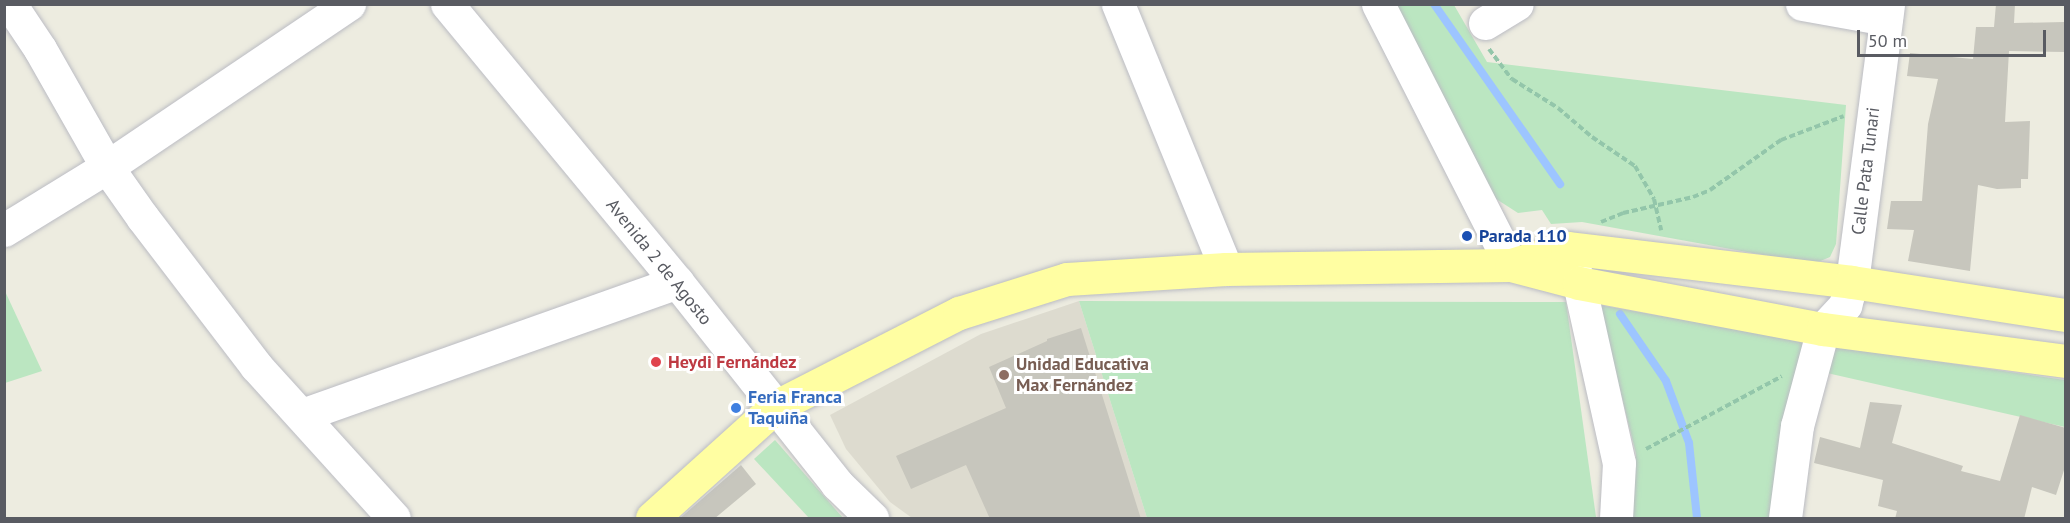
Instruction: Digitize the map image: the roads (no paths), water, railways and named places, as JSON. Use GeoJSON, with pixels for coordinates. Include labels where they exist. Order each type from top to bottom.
{"type":"FeatureCollection","features":[{"type":"Feature","properties":{"kind":"main road"},"geometry":{"type":"LineString","coordinates":[[1511,265],[1568,248],[1852,282],[2066,315]]}},
{"type":"Feature","properties":{"kind":"main road"},"geometry":{"type":"LineString","coordinates":[[652,519],[775,407],[959,313],[1067,279],[1226,269],[1511,265],[1819,343],[2066,362]]}},
{"type":"Feature","properties":{"kind":"street"},"geometry":{"type":"LineString","coordinates":[[10,4],[40,49],[107,167],[256,366],[394,519]]}},
{"type":"Feature","properties":{"kind":"street"},"geometry":{"type":"LineString","coordinates":[[4,230],[107,167],[349,4]]}},
{"type":"Feature","properties":{"kind":"street","name":"Avenida 2 de Agosto"},"geometry":{"type":"LineString","coordinates":[[447,4],[676,282],[837,484],[872,519]]}},
{"type":"Feature","properties":{"kind":"street"},"geometry":{"type":"LineString","coordinates":[[1119,4],[1226,269]]}},
{"type":"Feature","properties":{"kind":"street"},"geometry":{"type":"LineString","coordinates":[[1378,4],[1511,265]]}},
{"type":"Feature","properties":{"kind":"street"},"geometry":{"type":"LineString","coordinates":[[1485,33],[1517,4]]}},
{"type":"Feature","properties":{"kind":"street"},"geometry":{"type":"LineString","coordinates":[[1803,4],[1887,12]]}},
{"type":"Feature","properties":{"kind":"street","name":"Calle Pata Tunari"},"geometry":{"type":"LineString","coordinates":[[1819,343],[1845,305],[1852,282],[1887,12]]}},
{"type":"Feature","properties":{"kind":"street"},"geometry":{"type":"LineString","coordinates":[[1568,248],[1579,283],[1618,463],[1616,519]]}},
{"type":"Feature","properties":{"kind":"street"},"geometry":{"type":"LineString","coordinates":[[302,415],[676,282]]}},
{"type":"Feature","properties":{"kind":"street"},"geometry":{"type":"LineString","coordinates":[[1785,519],[1797,426],[1819,343]]}},
{"type":"Feature","properties":{"kind":"waterway"},"geometry":{"type":"LineString","coordinates":[[1434,4],[1560,184]]}},
{"type":"Feature","properties":{"kind":"waterway"},"geometry":{"type":"LineString","coordinates":[[1620,314],[1666,381],[1689,443],[1697,518]]}},
{"type":"Feature","properties":{"kind":"place","name":"Parada 110"},"geometry":{"type":"Point","coordinates":[1467,236]}},
{"type":"Feature","properties":{"kind":"place","name":"Heydi Fernández"},"geometry":{"type":"Point","coordinates":[656,362]}},
{"type":"Feature","properties":{"kind":"place","name":"Unidad Educativa Max Fernández"},"geometry":{"type":"Point","coordinates":[1004,375]}},
{"type":"Feature","properties":{"kind":"place","name":"Feria Franca Taquiña"},"geometry":{"type":"Point","coordinates":[736,408]}}]}
